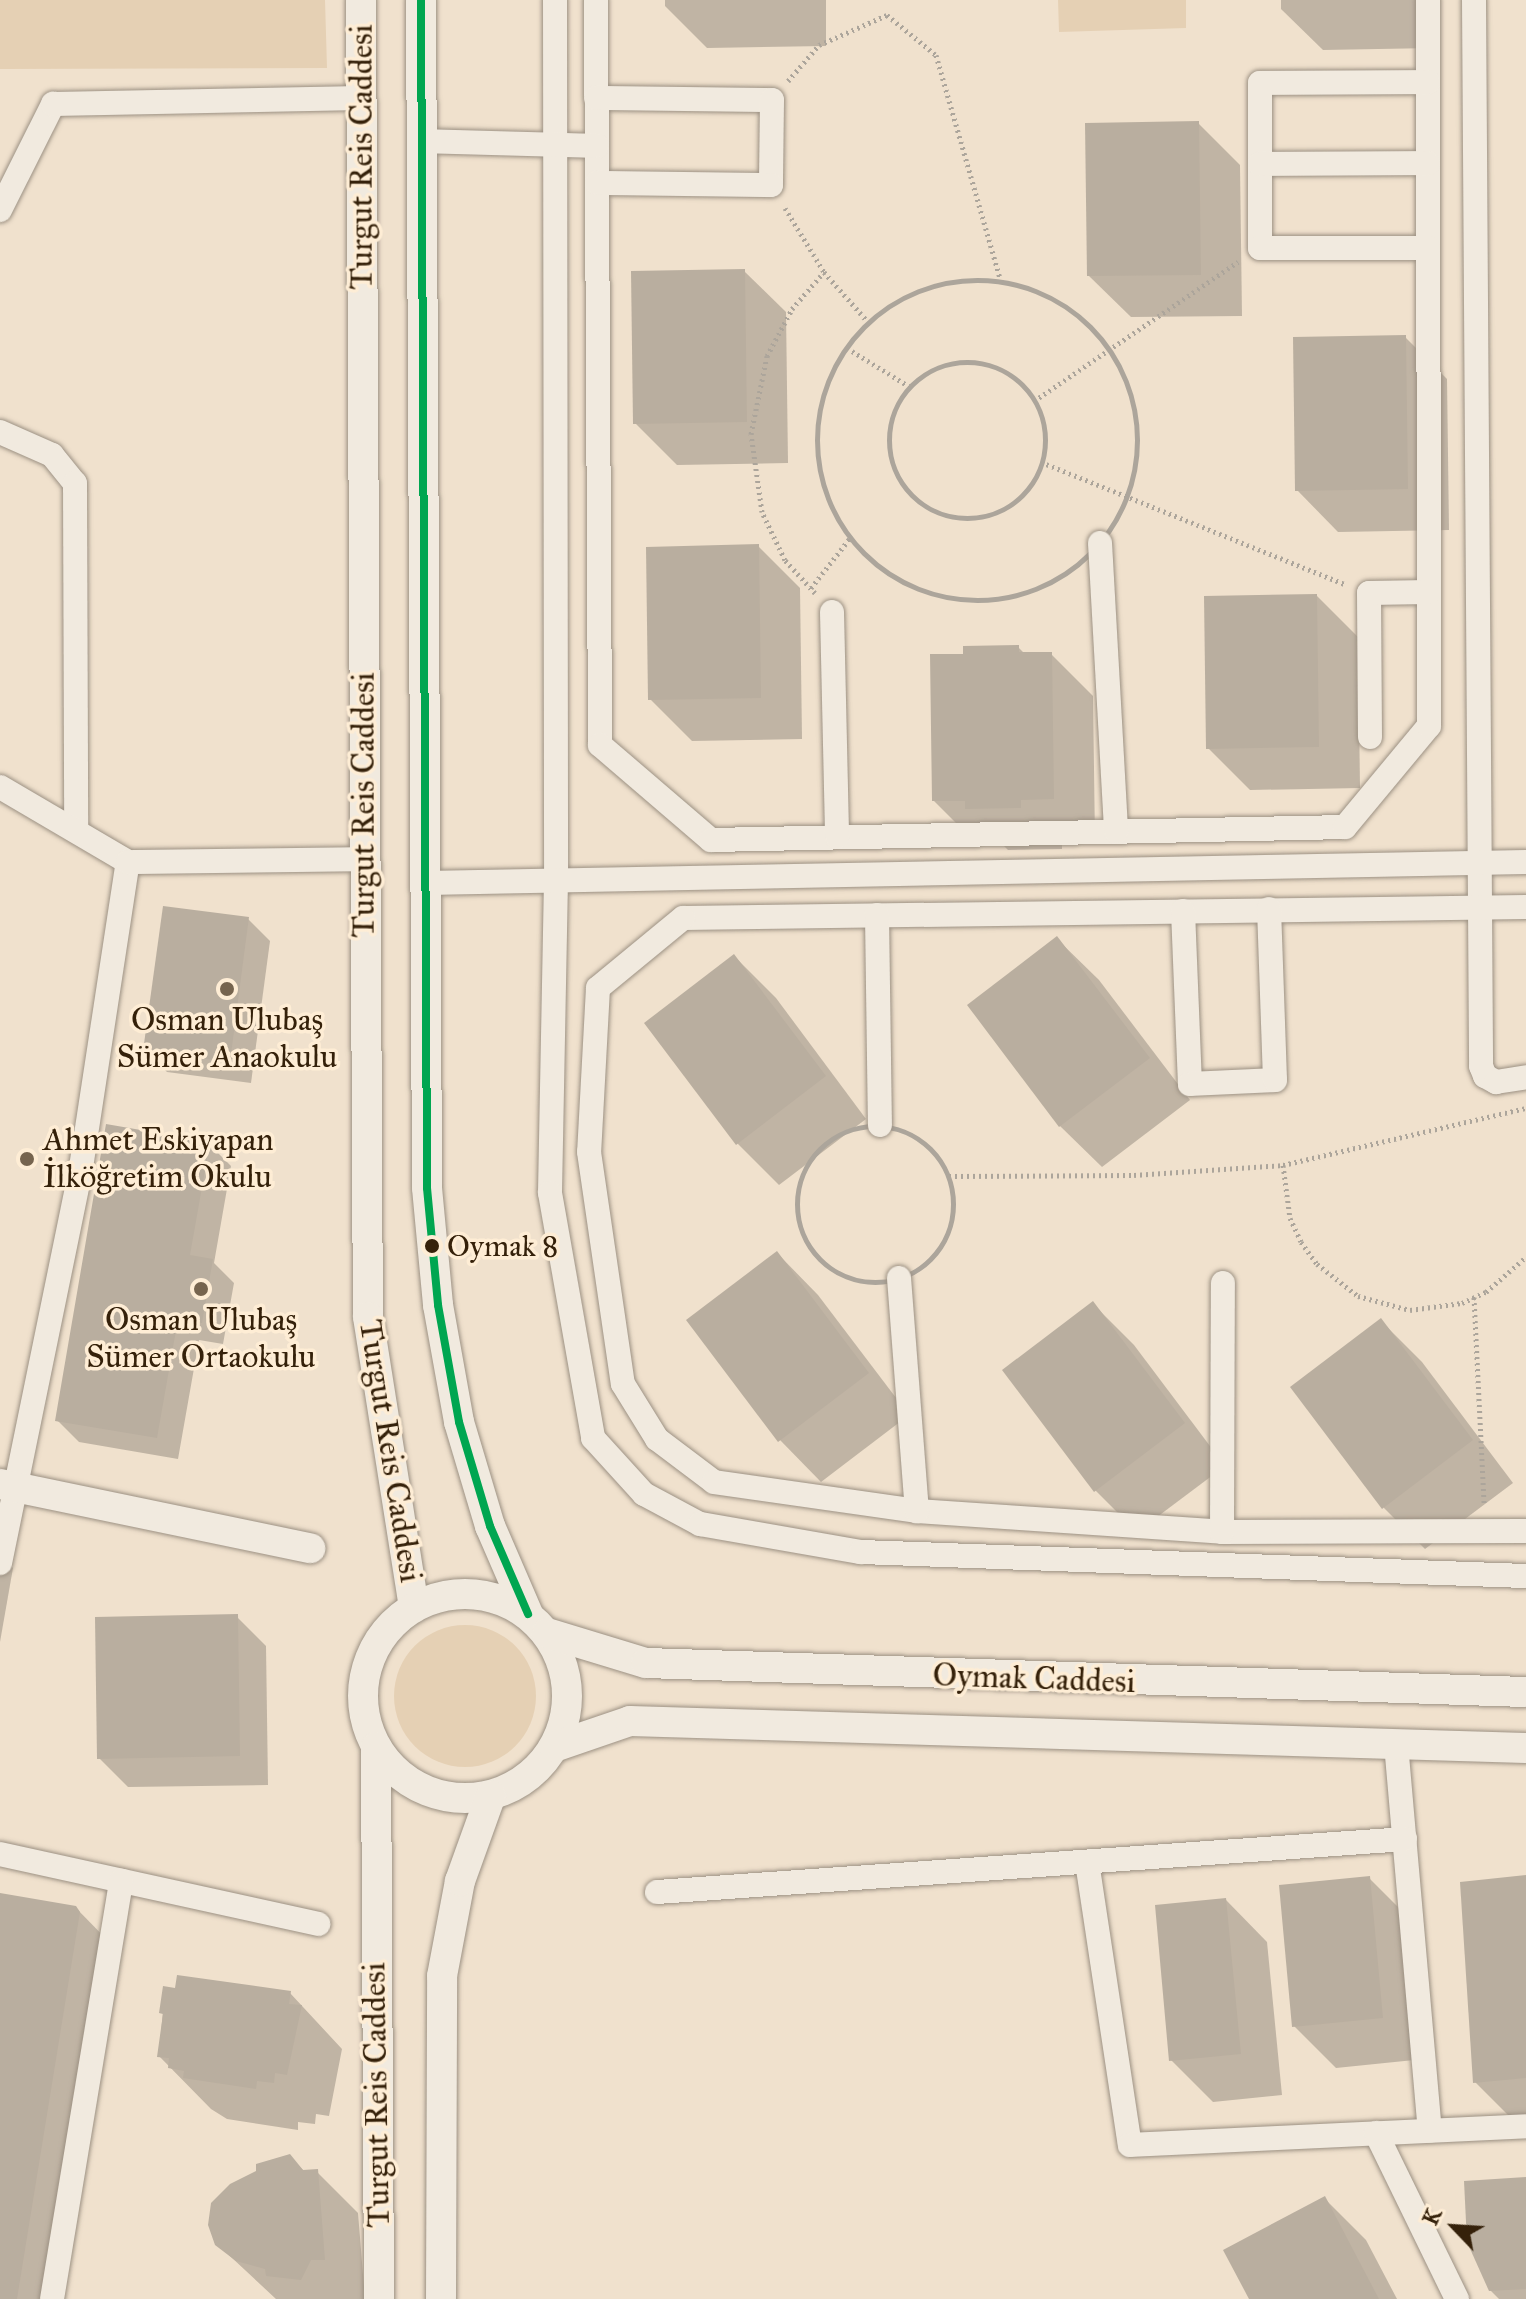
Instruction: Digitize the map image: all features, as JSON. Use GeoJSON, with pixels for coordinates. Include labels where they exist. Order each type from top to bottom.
{"type":"FeatureCollection","features":[{"type":"Feature","properties":{"kind":"street","name":"Turgut Reis Caddesi"},"geometry":{"type":"LineString","coordinates":[[361,0],[368,1317],[414,1607]]}},
{"type":"Feature","properties":{"kind":"street","name":"Turgut Reis Caddesi"},"geometry":{"type":"LineString","coordinates":[[421,0],[427,1188],[438,1305],[476,1481],[537,1624]]}},
{"type":"Feature","properties":{"kind":"street"},"geometry":{"type":"LineString","coordinates":[[555,0],[556,880],[550,1193],[593,1438],[644,1494],[700,1524],[861,1552],[1526,1576]]}},
{"type":"Feature","properties":{"kind":"street"},"geometry":{"type":"LineString","coordinates":[[596,0],[600,745],[711,840],[1345,827],[1429,726],[1428,0]]}},
{"type":"Feature","properties":{"kind":"street"},"geometry":{"type":"LineString","coordinates":[[1474,0],[1481,1066],[1485,1076],[1496,1082],[1526,1077]]}},
{"type":"Feature","properties":{"kind":"street"},"geometry":{"type":"LineString","coordinates":[[1428,82],[1260,83],[1260,248],[1428,248]]}},
{"type":"Feature","properties":{"kind":"street"},"geometry":{"type":"LineString","coordinates":[[0,210],[53,104],[362,98]]}},
{"type":"Feature","properties":{"kind":"street"},"geometry":{"type":"LineString","coordinates":[[596,98],[772,100],[771,185],[597,183]]}},
{"type":"Feature","properties":{"kind":"street"},"geometry":{"type":"LineString","coordinates":[[422,141],[597,146]]}},
{"type":"Feature","properties":{"kind":"street"},"geometry":{"type":"LineString","coordinates":[[1260,164],[1428,163]]}},
{"type":"Feature","properties":{"kind":"street"},"geometry":{"type":"LineString","coordinates":[[0,432],[52,455],[75,483],[76,831]]}},
{"type":"Feature","properties":{"kind":"street"},"geometry":{"type":"LineString","coordinates":[[1100,543],[1116,832]]}},
{"type":"Feature","properties":{"kind":"street"},"geometry":{"type":"LineString","coordinates":[[1370,737],[1369,593],[1429,592]]}},
{"type":"Feature","properties":{"kind":"street"},"geometry":{"type":"LineString","coordinates":[[832,612],[837,837]]}},
{"type":"Feature","properties":{"kind":"street"},"geometry":{"type":"LineString","coordinates":[[0,787],[128,862],[364,859]]}},
{"type":"Feature","properties":{"kind":"street"},"geometry":{"type":"LineString","coordinates":[[0,1563],[7,1485],[80,1174],[128,862]]}},
{"type":"Feature","properties":{"kind":"street"},"geometry":{"type":"LineString","coordinates":[[426,883],[1526,862]]}},
{"type":"Feature","properties":{"kind":"street"},"geometry":{"type":"LineString","coordinates":[[1526,907],[683,918],[598,988],[589,1152],[617,1363],[632,1404],[657,1439],[714,1482],[917,1511],[1222,1532],[1526,1531]]}},
{"type":"Feature","properties":{"kind":"street"},"geometry":{"type":"LineString","coordinates":[[1183,911],[1190,1084],[1275,1080],[1269,909]]}},
{"type":"Feature","properties":{"kind":"street"},"geometry":{"type":"LineString","coordinates":[[877,915],[880,1125]]}},
{"type":"Feature","properties":{"kind":"street"},"geometry":{"type":"LineString","coordinates":[[899,1278],[917,1511]]}},
{"type":"Feature","properties":{"kind":"street"},"geometry":{"type":"LineString","coordinates":[[1222,1532],[1223,1283]]}},
{"type":"Feature","properties":{"kind":"street"},"geometry":{"type":"LineString","coordinates":[[7,1485],[310,1548]]}},
{"type":"Feature","properties":{"kind":"street"},"geometry":{"type":"LineString","coordinates":[[452,1594],[479,1594],[537,1624],[567,1682],[567,1709],[554,1747],[528,1777],[491,1795],[451,1798],[426,1791],[393,1768],[376,1747],[364,1710],[366,1669],[384,1633],[414,1607],[452,1594]]}},
{"type":"Feature","properties":{"kind":"street","name":"Oymak Caddesi"},"geometry":{"type":"LineString","coordinates":[[537,1624],[646,1663],[1526,1692]]}},
{"type":"Feature","properties":{"kind":"street","name":"Oymak Caddesi"},"geometry":{"type":"LineString","coordinates":[[554,1747],[630,1721],[1526,1748]]}},
{"type":"Feature","properties":{"kind":"street"},"geometry":{"type":"LineString","coordinates":[[1396,1744],[1430,2131]]}},
{"type":"Feature","properties":{"kind":"street","name":"Turgut Reis Caddesi"},"geometry":{"type":"LineString","coordinates":[[376,1747],[379,2299]]}},
{"type":"Feature","properties":{"kind":"street","name":"Turgut Reis Caddesi"},"geometry":{"type":"LineString","coordinates":[[441,2299],[442,1976],[460,1881],[491,1795]]}},
{"type":"Feature","properties":{"kind":"street"},"geometry":{"type":"LineString","coordinates":[[657,1892],[1405,1839]]}},
{"type":"Feature","properties":{"kind":"street"},"geometry":{"type":"LineString","coordinates":[[0,1854],[318,1924]]}},
{"type":"Feature","properties":{"kind":"street"},"geometry":{"type":"LineString","coordinates":[[1087,1862],[1130,2145],[1526,2126]]}},
{"type":"Feature","properties":{"kind":"street"},"geometry":{"type":"LineString","coordinates":[[52,2299],[121,1881]]}},
{"type":"Feature","properties":{"kind":"street"},"geometry":{"type":"LineString","coordinates":[[1376,2133],[1457,2299]]}},
{"type":"Feature","properties":{"kind":"path"},"geometry":{"type":"LineString","coordinates":[[772,100],[819,45],[887,15],[936,55],[1001,282]]}},
{"type":"Feature","properties":{"kind":"path"},"geometry":{"type":"LineString","coordinates":[[771,185],[824,272],[869,323]]}},
{"type":"Feature","properties":{"kind":"path"},"geometry":{"type":"LineString","coordinates":[[1034,401],[1260,248]]}},
{"type":"Feature","properties":{"kind":"path"},"geometry":{"type":"LineString","coordinates":[[824,272],[792,309],[767,356],[751,434],[762,512],[785,560],[832,612]]}},
{"type":"Feature","properties":{"kind":"path"},"geometry":{"type":"LineString","coordinates":[[1001,282],[1050,297],[1072,311],[1107,349],[1130,395],[1136,447],[1126,498],[1100,543],[1037,589],[1012,597],[960,600],[910,586],[867,558],[850,538],[827,497],[818,450],[822,403],[847,348],[869,323],[930,288],[1001,282]]}},
{"type":"Feature","properties":{"kind":"path"},"geometry":{"type":"LineString","coordinates":[[847,348],[910,387]]}},
{"type":"Feature","properties":{"kind":"path"},"geometry":{"type":"LineString","coordinates":[[975,363],[1009,375],[1034,401],[1044,431],[1041,462],[1031,484],[1004,509],[969,518],[934,511],[905,488],[891,455],[892,419],[910,387],[939,367],[975,363]]}},
{"type":"Feature","properties":{"kind":"path"},"geometry":{"type":"LineString","coordinates":[[1041,462],[1369,593]]}},
{"type":"Feature","properties":{"kind":"path"},"geometry":{"type":"LineString","coordinates":[[811,588],[850,538]]}},
{"type":"Feature","properties":{"kind":"path"},"geometry":{"type":"LineString","coordinates":[[949,1176],[1134,1175],[1283,1165],[1526,1108]]}},
{"type":"Feature","properties":{"kind":"path"},"geometry":{"type":"LineString","coordinates":[[880,1125],[914,1135],[941,1160],[949,1176],[953,1212],[949,1230],[930,1260],[899,1278],[863,1282],[828,1268],[804,1240],[798,1222],[798,1186],[815,1153],[844,1131],[880,1125]]}},
{"type":"Feature","properties":{"kind":"path"},"geometry":{"type":"LineString","coordinates":[[1283,1165],[1287,1205],[1301,1242],[1336,1282],[1358,1296],[1410,1310],[1436,1309],[1474,1297],[1508,1276],[1526,1257]]}},
{"type":"Feature","properties":{"kind":"path"},"geometry":{"type":"LineString","coordinates":[[1474,1297],[1485,1531]]}},
{"type":"Feature","properties":{"kind":"shaded area"},"geometry":{"type":"Polygon","coordinates":[[[0,0],[325,0],[327,68],[0,69],[0,0]]]}},
{"type":"Feature","properties":{"kind":"shaded area"},"geometry":{"type":"Polygon","coordinates":[[[1058,0],[1186,0],[1186,28],[1059,32],[1058,0]]]}},
{"type":"Feature","properties":{"kind":"shaded area"},"geometry":{"type":"Polygon","coordinates":[[[465,1625],[492,1631],[515,1646],[530,1669],[536,1696],[530,1723],[515,1746],[492,1761],[465,1767],[438,1761],[415,1746],[400,1723],[394,1696],[400,1669],[415,1646],[438,1631],[465,1625]]]}},
{"type":"Feature","properties":{"kind":"building"},"geometry":{"type":"Polygon","coordinates":[[[1199,121],[1201,275],[1087,276],[1085,123],[1199,121]]]}},
{"type":"Feature","properties":{"kind":"building"},"geometry":{"type":"Polygon","coordinates":[[[745,269],[747,422],[633,424],[631,271],[745,269]]]}},
{"type":"Feature","properties":{"kind":"building"},"geometry":{"type":"Polygon","coordinates":[[[1406,335],[1408,489],[1295,491],[1293,337],[1406,335]]]}},
{"type":"Feature","properties":{"kind":"building"},"geometry":{"type":"Polygon","coordinates":[[[759,544],[761,698],[648,700],[646,547],[759,544]]]}},
{"type":"Feature","properties":{"kind":"building"},"geometry":{"type":"Polygon","coordinates":[[[1317,594],[1319,747],[1206,749],[1204,596],[1317,594]]]}},
{"type":"Feature","properties":{"kind":"building"},"geometry":{"type":"Polygon","coordinates":[[[1019,645],[1019,652],[1052,652],[1054,799],[1021,800],[1021,808],[965,809],[965,801],[932,801],[930,654],[963,654],[963,646],[1019,645]]]}},
{"type":"Feature","properties":{"kind":"building"},"geometry":{"type":"Polygon","coordinates":[[[163,906],[249,917],[230,1062],[143,1051],[163,906]]]}},
{"type":"Feature","properties":{"kind":"building"},"geometry":{"type":"Polygon","coordinates":[[[1057,936],[1150,1058],[1059,1127],[967,1005],[1057,936]]]}},
{"type":"Feature","properties":{"kind":"building"},"geometry":{"type":"Polygon","coordinates":[[[734,954],[826,1076],[736,1145],[644,1023],[734,954]]]}},
{"type":"Feature","properties":{"kind":"building"},"geometry":{"type":"Polygon","coordinates":[[[106,1124],[210,1142],[190,1255],[213,1259],[202,1323],[178,1319],[157,1438],[55,1421],[106,1124]]]}},
{"type":"Feature","properties":{"kind":"building"},"geometry":{"type":"Polygon","coordinates":[[[777,1251],[869,1373],[778,1442],[686,1320],[777,1251]]]}},
{"type":"Feature","properties":{"kind":"building"},"geometry":{"type":"Polygon","coordinates":[[[1093,1301],[1185,1423],[1094,1492],[1002,1370],[1093,1301]]]}},
{"type":"Feature","properties":{"kind":"building"},"geometry":{"type":"Polygon","coordinates":[[[1381,1318],[1473,1440],[1382,1509],[1290,1387],[1381,1318]]]}},
{"type":"Feature","properties":{"kind":"building"},"geometry":{"type":"Polygon","coordinates":[[[238,1614],[240,1756],[97,1759],[95,1617],[238,1614]]]}},
{"type":"Feature","properties":{"kind":"building"},"geometry":{"type":"Polygon","coordinates":[[[1526,1875],[1526,2078],[1473,2083],[1460,1882],[1526,1875]]]}},
{"type":"Feature","properties":{"kind":"building"},"geometry":{"type":"Polygon","coordinates":[[[1370,1876],[1383,2018],[1292,2027],[1279,1885],[1370,1876]]]}},
{"type":"Feature","properties":{"kind":"building"},"geometry":{"type":"Polygon","coordinates":[[[0,1893],[76,1906],[80,1912],[17,2299],[0,2299],[0,1893]]]}},
{"type":"Feature","properties":{"kind":"building"},"geometry":{"type":"Polygon","coordinates":[[[1226,1898],[1241,2054],[1169,2061],[1155,1905],[1226,1898]]]}},
{"type":"Feature","properties":{"kind":"building"},"geometry":{"type":"Polygon","coordinates":[[[177,1975],[291,1991],[289,2004],[302,2005],[287,2075],[275,2073],[274,2083],[257,2081],[256,2089],[183,2078],[184,2071],[168,2068],[169,2058],[157,2057],[163,2014],[159,2013],[163,1986],[175,1988],[177,1975]]]}},
{"type":"Feature","properties":{"kind":"building"},"geometry":{"type":"Polygon","coordinates":[[[290,2154],[303,2170],[318,2169],[325,2260],[311,2260],[301,2280],[266,2276],[265,2269],[236,2261],[215,2245],[208,2225],[211,2203],[230,2184],[256,2171],[256,2164],[290,2154]]]}},
{"type":"Feature","properties":{"kind":"building"},"geometry":{"type":"Polygon","coordinates":[[[1526,2177],[1526,2289],[1489,2291],[1467,2242],[1464,2181],[1526,2177]]]}},
{"type":"Feature","properties":{"kind":"building"},"geometry":{"type":"Polygon","coordinates":[[[1325,2196],[1379,2299],[1249,2299],[1223,2250],[1325,2196]]]}},
{"type":"Feature","properties":{"kind":"transit line"},"geometry":{"type":"LineString","coordinates":[[421,0],[427,1188],[438,1305],[459,1422],[490,1526],[528,1614]]}},
{"type":"Feature","properties":{"kind":"place","name":"Osman Ulubaş Sümer Anaokulu"},"geometry":{"type":"Point","coordinates":[227,989]}},
{"type":"Feature","properties":{"kind":"place","name":"Ahmet Eskiyapan İlköğretim Okulu"},"geometry":{"type":"Point","coordinates":[27,1159]}},
{"type":"Feature","properties":{"kind":"place","name":"Oymak 8"},"geometry":{"type":"Point","coordinates":[432,1246]}},
{"type":"Feature","properties":{"kind":"place","name":"Osman Ulubaş Sümer Ortaokulu"},"geometry":{"type":"Point","coordinates":[201,1289]}}]}
